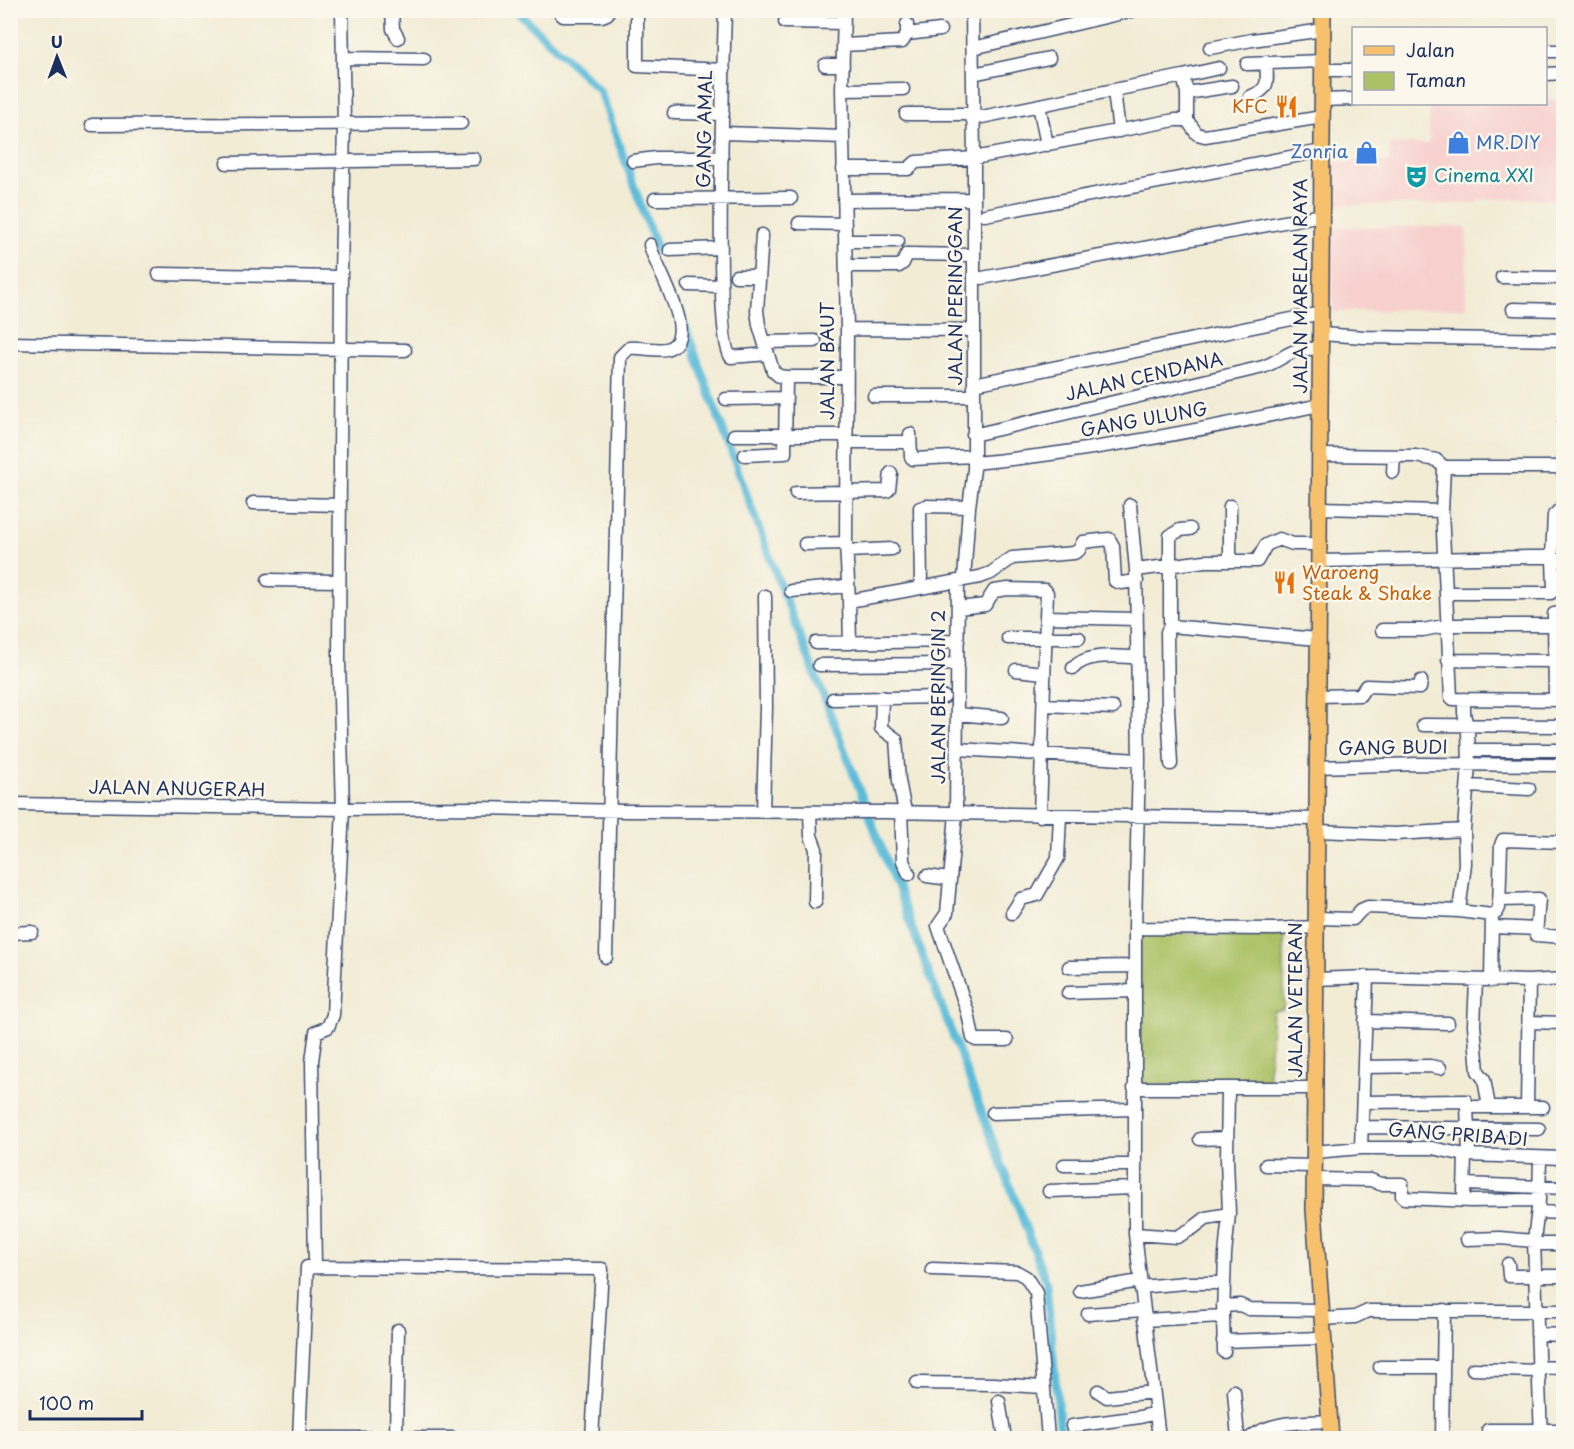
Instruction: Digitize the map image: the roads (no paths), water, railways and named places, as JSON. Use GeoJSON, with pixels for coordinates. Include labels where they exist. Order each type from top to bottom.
{"type":"FeatureCollection","features":[{"type":"Feature","properties":{"kind":"main road","name":"JALAN MARELAN RAYA"},"geometry":{"type":"LineString","coordinates":[[1319,561],[1323,10]]}},
{"type":"Feature","properties":{"kind":"main road","name":"JALAN VETERAN"},"geometry":{"type":"LineString","coordinates":[[1319,561],[1314,1228],[1331,1438]]}},
{"type":"Feature","properties":{"kind":"street"},"geometry":{"type":"LineString","coordinates":[[315,1267],[312,1061],[316,1032],[328,1027],[333,1015],[343,809],[339,581],[344,123],[342,10]]}},
{"type":"Feature","properties":{"kind":"street"},"geometry":{"type":"LineString","coordinates":[[392,10],[393,29],[398,38]]}},
{"type":"Feature","properties":{"kind":"street"},"geometry":{"type":"LineString","coordinates":[[430,10],[474,12]]}},
{"type":"Feature","properties":{"kind":"street"},"geometry":{"type":"LineString","coordinates":[[558,10],[563,16],[602,16],[607,14],[608,10]]}},
{"type":"Feature","properties":{"kind":"street"},"geometry":{"type":"LineString","coordinates":[[637,10],[637,66],[724,70]]}},
{"type":"Feature","properties":{"kind":"street","name":"GANG AMAL"},"geometry":{"type":"LineString","coordinates":[[725,10],[720,286],[725,339],[728,354],[732,357],[766,348]]}},
{"type":"Feature","properties":{"kind":"street"},"geometry":{"type":"LineString","coordinates":[[973,48],[1135,10]]}},
{"type":"Feature","properties":{"kind":"street","name":"JALAN PERINGGAN"},"geometry":{"type":"LineString","coordinates":[[961,581],[974,460],[973,11]]}},
{"type":"Feature","properties":{"kind":"street"},"geometry":{"type":"LineString","coordinates":[[785,22],[844,17]]}},
{"type":"Feature","properties":{"kind":"street","name":"JALAN BAUT"},"geometry":{"type":"LineString","coordinates":[[844,17],[842,90],[850,643]]}},
{"type":"Feature","properties":{"kind":"street"},"geometry":{"type":"LineString","coordinates":[[843,45],[903,42],[907,29],[940,30]]}},
{"type":"Feature","properties":{"kind":"street"},"geometry":{"type":"LineString","coordinates":[[1210,48],[1323,30]]}},
{"type":"Feature","properties":{"kind":"street"},"geometry":{"type":"LineString","coordinates":[[1547,51],[1563,51]]}},
{"type":"Feature","properties":{"kind":"street"},"geometry":{"type":"LineString","coordinates":[[343,58],[424,59]]}},
{"type":"Feature","properties":{"kind":"street"},"geometry":{"type":"LineString","coordinates":[[973,74],[1049,58]]}},
{"type":"Feature","properties":{"kind":"street"},"geometry":{"type":"LineString","coordinates":[[1250,97],[1262,92],[1266,86],[1266,62]]}},
{"type":"Feature","properties":{"kind":"street"},"geometry":{"type":"LineString","coordinates":[[1247,64],[1266,62],[1352,70]]}},
{"type":"Feature","properties":{"kind":"street"},"geometry":{"type":"LineString","coordinates":[[825,65],[843,65]]}},
{"type":"Feature","properties":{"kind":"street"},"geometry":{"type":"LineString","coordinates":[[906,114],[972,116],[1114,91],[1219,68]]}},
{"type":"Feature","properties":{"kind":"street"},"geometry":{"type":"LineString","coordinates":[[1547,74],[1563,74]]}},
{"type":"Feature","properties":{"kind":"street"},"geometry":{"type":"LineString","coordinates":[[1184,76],[1187,93],[1187,120],[1197,134],[1204,136],[1322,117]]}},
{"type":"Feature","properties":{"kind":"street"},"geometry":{"type":"LineString","coordinates":[[1187,93],[1232,86]]}},
{"type":"Feature","properties":{"kind":"street"},"geometry":{"type":"LineString","coordinates":[[842,90],[903,89]]}},
{"type":"Feature","properties":{"kind":"street"},"geometry":{"type":"LineString","coordinates":[[1114,91],[1119,131]]}},
{"type":"Feature","properties":{"kind":"street"},"geometry":{"type":"LineString","coordinates":[[1322,100],[1352,99]]}},
{"type":"Feature","properties":{"kind":"street"},"geometry":{"type":"LineString","coordinates":[[1039,105],[1047,145]]}},
{"type":"Feature","properties":{"kind":"street"},"geometry":{"type":"LineString","coordinates":[[674,113],[723,114]]}},
{"type":"Feature","properties":{"kind":"street"},"geometry":{"type":"LineString","coordinates":[[843,169],[908,169],[916,162],[974,158],[1175,120],[1187,120]]}},
{"type":"Feature","properties":{"kind":"street"},"geometry":{"type":"LineString","coordinates":[[92,125],[461,123]]}},
{"type":"Feature","properties":{"kind":"street"},"geometry":{"type":"LineString","coordinates":[[723,134],[843,137]]}},
{"type":"Feature","properties":{"kind":"street"},"geometry":{"type":"LineString","coordinates":[[986,215],[1322,151]]}},
{"type":"Feature","properties":{"kind":"street"},"geometry":{"type":"LineString","coordinates":[[633,160],[722,158]]}},
{"type":"Feature","properties":{"kind":"street"},"geometry":{"type":"LineString","coordinates":[[227,162],[474,159]]}},
{"type":"Feature","properties":{"kind":"street"},"geometry":{"type":"LineString","coordinates":[[655,199],[791,198]]}},
{"type":"Feature","properties":{"kind":"street"},"geometry":{"type":"LineString","coordinates":[[844,200],[974,199]]}},
{"type":"Feature","properties":{"kind":"street"},"geometry":{"type":"LineString","coordinates":[[982,278],[1322,215]]}},
{"type":"Feature","properties":{"kind":"street"},"geometry":{"type":"LineString","coordinates":[[800,227],[898,241]]}},
{"type":"Feature","properties":{"kind":"street"},"geometry":{"type":"LineString","coordinates":[[762,235],[759,325],[773,371],[779,376],[786,377],[846,377]]}},
{"type":"Feature","properties":{"kind":"street"},"geometry":{"type":"LineString","coordinates":[[606,957],[620,357],[629,348],[668,348],[676,344],[680,335],[680,323],[675,307],[653,259],[650,245]]}},
{"type":"Feature","properties":{"kind":"street"},"geometry":{"type":"LineString","coordinates":[[670,250],[721,248]]}},
{"type":"Feature","properties":{"kind":"street"},"geometry":{"type":"LineString","coordinates":[[846,266],[899,266],[907,254],[974,255]]}},
{"type":"Feature","properties":{"kind":"street"},"geometry":{"type":"LineString","coordinates":[[159,274],[341,277]]}},
{"type":"Feature","properties":{"kind":"street"},"geometry":{"type":"LineString","coordinates":[[736,276],[759,276]]}},
{"type":"Feature","properties":{"kind":"street"},"geometry":{"type":"LineString","coordinates":[[1502,277],[1563,278]]}},
{"type":"Feature","properties":{"kind":"street"},"geometry":{"type":"LineString","coordinates":[[689,285],[720,286]]}},
{"type":"Feature","properties":{"kind":"street"},"geometry":{"type":"LineString","coordinates":[[1513,309],[1563,310]]}},
{"type":"Feature","properties":{"kind":"street"},"geometry":{"type":"LineString","coordinates":[[874,396],[974,390],[1321,313]]}},
{"type":"Feature","properties":{"kind":"street"},"geometry":{"type":"LineString","coordinates":[[847,329],[973,330]]}},
{"type":"Feature","properties":{"kind":"street","name":"JALAN CENDANA"},"geometry":{"type":"LineString","coordinates":[[973,435],[1268,365],[1286,353],[1321,342],[1364,337],[1563,340]]}},
{"type":"Feature","properties":{"kind":"street"},"geometry":{"type":"LineString","coordinates":[[766,348],[815,341]]}},
{"type":"Feature","properties":{"kind":"street"},"geometry":{"type":"LineString","coordinates":[[10,343],[405,350]]}},
{"type":"Feature","properties":{"kind":"street"},"geometry":{"type":"LineString","coordinates":[[745,455],[785,453],[786,377]]}},
{"type":"Feature","properties":{"kind":"street"},"geometry":{"type":"LineString","coordinates":[[726,399],[786,398]]}},
{"type":"Feature","properties":{"kind":"street","name":"GANG ULUNG"},"geometry":{"type":"LineString","coordinates":[[974,460],[1054,455],[1320,405]]}},
{"type":"Feature","properties":{"kind":"street"},"geometry":{"type":"LineString","coordinates":[[1563,420],[1563,441]]}},
{"type":"Feature","properties":{"kind":"street"},"geometry":{"type":"LineString","coordinates":[[734,435],[785,435],[846,439],[910,438],[913,459],[974,460]]}},
{"type":"Feature","properties":{"kind":"street"},"geometry":{"type":"LineString","coordinates":[[1320,455],[1394,456],[1434,459],[1444,467],[1563,472],[1563,446]]}},
{"type":"Feature","properties":{"kind":"street"},"geometry":{"type":"LineString","coordinates":[[1393,471],[1394,456]]}},
{"type":"Feature","properties":{"kind":"street"},"geometry":{"type":"LineString","coordinates":[[1382,630],[1423,630],[1448,626],[1556,614],[1559,644],[1555,661],[1559,700],[1453,699],[1450,697],[1448,626],[1442,511],[1444,467]]}},
{"type":"Feature","properties":{"kind":"street"},"geometry":{"type":"LineString","coordinates":[[796,493],[887,491],[891,473]]}},
{"type":"Feature","properties":{"kind":"street"},"geometry":{"type":"LineString","coordinates":[[1446,592],[1551,593],[1554,588],[1558,528],[1554,514],[1562,509],[1563,502]]}},
{"type":"Feature","properties":{"kind":"street"},"geometry":{"type":"LineString","coordinates":[[253,503],[340,505]]}},
{"type":"Feature","properties":{"kind":"street"},"geometry":{"type":"LineString","coordinates":[[1130,505],[1136,576],[1139,760],[1135,928],[1135,1234],[1159,1438]]}},
{"type":"Feature","properties":{"kind":"street"},"geometry":{"type":"LineString","coordinates":[[1230,506],[1230,561]]}},
{"type":"Feature","properties":{"kind":"street"},"geometry":{"type":"LineString","coordinates":[[921,588],[920,507],[969,507]]}},
{"type":"Feature","properties":{"kind":"street"},"geometry":{"type":"LineString","coordinates":[[1319,508],[1442,511]]}},
{"type":"Feature","properties":{"kind":"street"},"geometry":{"type":"LineString","coordinates":[[1172,764],[1167,632],[1170,626],[1168,566],[1170,536],[1180,530],[1190,529]]}},
{"type":"Feature","properties":{"kind":"street"},"geometry":{"type":"LineString","coordinates":[[849,601],[961,581],[991,573],[1012,558],[1074,553],[1079,550],[1083,542],[1108,539],[1113,546],[1114,581],[1121,583],[1168,566],[1204,561],[1257,561],[1266,545],[1279,539],[1293,544],[1319,544]]}},
{"type":"Feature","properties":{"kind":"street"},"geometry":{"type":"LineString","coordinates":[[805,544],[892,549]]}},
{"type":"Feature","properties":{"kind":"street"},"geometry":{"type":"LineString","coordinates":[[1319,561],[1445,558],[1556,559]]}},
{"type":"Feature","properties":{"kind":"street"},"geometry":{"type":"LineString","coordinates":[[268,580],[339,581]]}},
{"type":"Feature","properties":{"kind":"street","name":"JALAN BERINGIN 2"},"geometry":{"type":"LineString","coordinates":[[961,581],[958,608],[956,814],[947,913],[938,926],[968,1013],[973,1038],[976,1040],[1007,1040]]}},
{"type":"Feature","properties":{"kind":"street"},"geometry":{"type":"LineString","coordinates":[[791,591],[848,586]]}},
{"type":"Feature","properties":{"kind":"street"},"geometry":{"type":"LineString","coordinates":[[958,608],[985,604],[994,591],[1008,589],[1045,590],[1047,592],[1041,816]]}},
{"type":"Feature","properties":{"kind":"street"},"geometry":{"type":"LineString","coordinates":[[763,812],[766,706],[765,596]]}},
{"type":"Feature","properties":{"kind":"street"},"geometry":{"type":"LineString","coordinates":[[1046,616],[1136,619]]}},
{"type":"Feature","properties":{"kind":"street"},"geometry":{"type":"LineString","coordinates":[[1170,626],[1318,639]]}},
{"type":"Feature","properties":{"kind":"street"},"geometry":{"type":"LineString","coordinates":[[1008,638],[1079,638]]}},
{"type":"Feature","properties":{"kind":"street"},"geometry":{"type":"LineString","coordinates":[[816,643],[958,642]]}},
{"type":"Feature","properties":{"kind":"street"},"geometry":{"type":"LineString","coordinates":[[1073,668],[1078,662],[1087,658],[1137,657]]}},
{"type":"Feature","properties":{"kind":"street"},"geometry":{"type":"LineString","coordinates":[[1448,660],[1555,661]]}},
{"type":"Feature","properties":{"kind":"street"},"geometry":{"type":"LineString","coordinates":[[819,665],[958,664]]}},
{"type":"Feature","properties":{"kind":"street"},"geometry":{"type":"LineString","coordinates":[[1016,670],[1044,673]]}},
{"type":"Feature","properties":{"kind":"street"},"geometry":{"type":"LineString","coordinates":[[1318,696],[1360,695],[1366,686],[1420,688],[1421,681]]}},
{"type":"Feature","properties":{"kind":"street"},"geometry":{"type":"LineString","coordinates":[[882,697],[881,728],[896,739],[903,812],[902,857],[909,874]]}},
{"type":"Feature","properties":{"kind":"street"},"geometry":{"type":"LineString","coordinates":[[833,699],[944,697]]}},
{"type":"Feature","properties":{"kind":"street"},"geometry":{"type":"LineString","coordinates":[[1459,911],[1465,864],[1464,830],[1469,764],[1464,699]]}},
{"type":"Feature","properties":{"kind":"street"},"geometry":{"type":"LineString","coordinates":[[1044,705],[1113,708]]}},
{"type":"Feature","properties":{"kind":"street"},"geometry":{"type":"LineString","coordinates":[[957,714],[1002,718]]}},
{"type":"Feature","properties":{"kind":"street"},"geometry":{"type":"LineString","coordinates":[[1423,724],[1563,726]]}},
{"type":"Feature","properties":{"kind":"street"},"geometry":{"type":"LineString","coordinates":[[957,749],[1139,760]]}},
{"type":"Feature","properties":{"kind":"street"},"geometry":{"type":"LineString","coordinates":[[1469,750],[1563,750]]}},
{"type":"Feature","properties":{"kind":"street","name":"GANG BUDI"},"geometry":{"type":"LineString","coordinates":[[1317,767],[1563,765]]}},
{"type":"Feature","properties":{"kind":"street"},"geometry":{"type":"LineString","coordinates":[[1468,786],[1529,789]]}},
{"type":"Feature","properties":{"kind":"street","name":"JALAN ANUGERAH"},"geometry":{"type":"LineString","coordinates":[[10,804],[343,809],[903,812],[1041,816],[1138,815],[1317,825],[1395,834],[1464,830]]}},
{"type":"Feature","properties":{"kind":"street"},"geometry":{"type":"LineString","coordinates":[[810,813],[811,836],[816,849],[815,902]]}},
{"type":"Feature","properties":{"kind":"street"},"geometry":{"type":"LineString","coordinates":[[1012,913],[1021,899],[1037,895],[1058,858],[1060,816]]}},
{"type":"Feature","properties":{"kind":"street"},"geometry":{"type":"LineString","coordinates":[[1491,981],[1493,921],[1498,911],[1503,840],[1563,842]]}},
{"type":"Feature","properties":{"kind":"street"},"geometry":{"type":"LineString","coordinates":[[927,876],[949,879]]}},
{"type":"Feature","properties":{"kind":"street"},"geometry":{"type":"LineString","coordinates":[[1499,900],[1539,899],[1536,935],[1563,937]]}},
{"type":"Feature","properties":{"kind":"street"},"geometry":{"type":"LineString","coordinates":[[1135,928],[1353,919],[1361,910],[1368,908],[1459,911],[1493,921],[1536,929]]}},
{"type":"Feature","properties":{"kind":"street"},"geometry":{"type":"LineString","coordinates":[[10,933],[32,932]]}},
{"type":"Feature","properties":{"kind":"street"},"geometry":{"type":"LineString","coordinates":[[1069,967],[1135,966]]}},
{"type":"Feature","properties":{"kind":"street"},"geometry":{"type":"LineString","coordinates":[[1361,1148],[1367,977]]}},
{"type":"Feature","properties":{"kind":"street"},"geometry":{"type":"LineString","coordinates":[[1316,979],[1367,977],[1476,981],[1563,979]]}},
{"type":"Feature","properties":{"kind":"street"},"geometry":{"type":"LineString","coordinates":[[1476,981],[1474,1025],[1478,1071],[1484,1079],[1489,1107]]}},
{"type":"Feature","properties":{"kind":"street"},"geometry":{"type":"LineString","coordinates":[[1527,1107],[1529,981]]}},
{"type":"Feature","properties":{"kind":"street"},"geometry":{"type":"LineString","coordinates":[[1068,993],[1135,991]]}},
{"type":"Feature","properties":{"kind":"street"},"geometry":{"type":"LineString","coordinates":[[1365,1021],[1448,1023]]}},
{"type":"Feature","properties":{"kind":"street"},"geometry":{"type":"LineString","coordinates":[[1529,1022],[1563,1023]]}},
{"type":"Feature","properties":{"kind":"street"},"geometry":{"type":"LineString","coordinates":[[1364,1066],[1440,1068]]}},
{"type":"Feature","properties":{"kind":"street"},"geometry":{"type":"LineString","coordinates":[[1134,1088],[1315,1088]]}},
{"type":"Feature","properties":{"kind":"street"},"geometry":{"type":"LineString","coordinates":[[1227,1089],[1229,1214],[1223,1284],[1223,1346],[1323,1338]]}},
{"type":"Feature","properties":{"kind":"street"},"geometry":{"type":"LineString","coordinates":[[1364,1102],[1467,1101],[1469,1152],[1465,1155],[1463,1200]]}},
{"type":"Feature","properties":{"kind":"street"},"geometry":{"type":"LineString","coordinates":[[1467,1107],[1544,1107]]}},
{"type":"Feature","properties":{"kind":"street"},"geometry":{"type":"LineString","coordinates":[[993,1113],[1134,1110]]}},
{"type":"Feature","properties":{"kind":"street"},"geometry":{"type":"LineString","coordinates":[[1361,1126],[1539,1129]]}},
{"type":"Feature","properties":{"kind":"street"},"geometry":{"type":"LineString","coordinates":[[1200,1139],[1227,1138]]}},
{"type":"Feature","properties":{"kind":"street","name":"GANG PRIBADI"},"geometry":{"type":"LineString","coordinates":[[1314,1166],[1361,1148],[1432,1148],[1465,1155],[1563,1158]]}},
{"type":"Feature","properties":{"kind":"street"},"geometry":{"type":"LineString","coordinates":[[1540,1158],[1534,1276],[1541,1434]]}},
{"type":"Feature","properties":{"kind":"street"},"geometry":{"type":"LineString","coordinates":[[1064,1165],[1134,1165]]}},
{"type":"Feature","properties":{"kind":"street"},"geometry":{"type":"LineString","coordinates":[[1266,1165],[1314,1166],[1355,1179],[1380,1184],[1402,1184],[1403,1198],[1539,1200],[1563,1188]]}},
{"type":"Feature","properties":{"kind":"street"},"geometry":{"type":"LineString","coordinates":[[1465,1184],[1539,1200],[1563,1213]]}},
{"type":"Feature","properties":{"kind":"street"},"geometry":{"type":"LineString","coordinates":[[1048,1191],[1135,1188]]}},
{"type":"Feature","properties":{"kind":"street"},"geometry":{"type":"LineString","coordinates":[[1135,1234],[1177,1236],[1206,1218],[1229,1214]]}},
{"type":"Feature","properties":{"kind":"street"},"geometry":{"type":"LineString","coordinates":[[1467,1239],[1500,1238],[1563,1244]]}},
{"type":"Feature","properties":{"kind":"street"},"geometry":{"type":"LineString","coordinates":[[1508,1264],[1509,1276],[1563,1276]]}},
{"type":"Feature","properties":{"kind":"street"},"geometry":{"type":"LineString","coordinates":[[453,1438],[299,1438],[307,1267],[602,1269],[592,1438]]}},
{"type":"Feature","properties":{"kind":"street"},"geometry":{"type":"LineString","coordinates":[[932,1269],[1011,1271],[1026,1277],[1036,1293],[1048,1438]]}},
{"type":"Feature","properties":{"kind":"street"},"geometry":{"type":"LineString","coordinates":[[1080,1291],[1140,1284],[1223,1284]]}},
{"type":"Feature","properties":{"kind":"street"},"geometry":{"type":"LineString","coordinates":[[1088,1314],[1143,1315],[1223,1311],[1240,1305],[1249,1309],[1355,1317],[1368,1311],[1563,1311]]}},
{"type":"Feature","properties":{"kind":"street"},"geometry":{"type":"LineString","coordinates":[[1442,1438],[1444,1310]]}},
{"type":"Feature","properties":{"kind":"street"},"geometry":{"type":"LineString","coordinates":[[396,1437],[398,1330]]}},
{"type":"Feature","properties":{"kind":"street"},"geometry":{"type":"LineString","coordinates":[[1537,1334],[1563,1335]]}},
{"type":"Feature","properties":{"kind":"street"},"geometry":{"type":"LineString","coordinates":[[1380,1367],[1443,1367]]}},
{"type":"Feature","properties":{"kind":"street"},"geometry":{"type":"LineString","coordinates":[[1473,1369],[1563,1368]]}},
{"type":"Feature","properties":{"kind":"street"},"geometry":{"type":"LineString","coordinates":[[917,1383],[1043,1387]]}},
{"type":"Feature","properties":{"kind":"street"},"geometry":{"type":"LineString","coordinates":[[1234,1390],[1238,1438]]}},
{"type":"Feature","properties":{"kind":"street"},"geometry":{"type":"LineString","coordinates":[[1098,1391],[1107,1397],[1153,1392]]}},
{"type":"Feature","properties":{"kind":"street"},"geometry":{"type":"LineString","coordinates":[[999,1401],[1005,1438]]}},
{"type":"Feature","properties":{"kind":"street"},"geometry":{"type":"LineString","coordinates":[[1072,1426],[1156,1413]]}},
{"type":"Feature","properties":{"kind":"street"},"geometry":{"type":"LineString","coordinates":[[1250,1438],[1267,1428],[1278,1425],[1329,1421]]}},
{"type":"Feature","properties":{"kind":"street"},"geometry":{"type":"LineString","coordinates":[[1488,1430],[1541,1434],[1563,1430]]}},
{"type":"Feature","properties":{"kind":"waterway"},"geometry":{"type":"LineString","coordinates":[[516,10],[600,91],[657,250]]}},
{"type":"Feature","properties":{"kind":"waterway"},"geometry":{"type":"LineString","coordinates":[[681,315],[778,580],[1046,1281],[1061,1438]]}},
{"type":"Feature","properties":{"kind":"place","name":"KFC"},"geometry":{"type":"Point","coordinates":[1286,107]}},
{"type":"Feature","properties":{"kind":"place","name":"MR.DIY"},"geometry":{"type":"Point","coordinates":[1458,143]}},
{"type":"Feature","properties":{"kind":"place","name":"Zonria"},"geometry":{"type":"Point","coordinates":[1366,152]}},
{"type":"Feature","properties":{"kind":"place","name":"Cinema XXI"},"geometry":{"type":"Point","coordinates":[1416,176]}},
{"type":"Feature","properties":{"kind":"place","name":"Waroeng Steak & Shake"},"geometry":{"type":"Point","coordinates":[1284,583]}}]}
